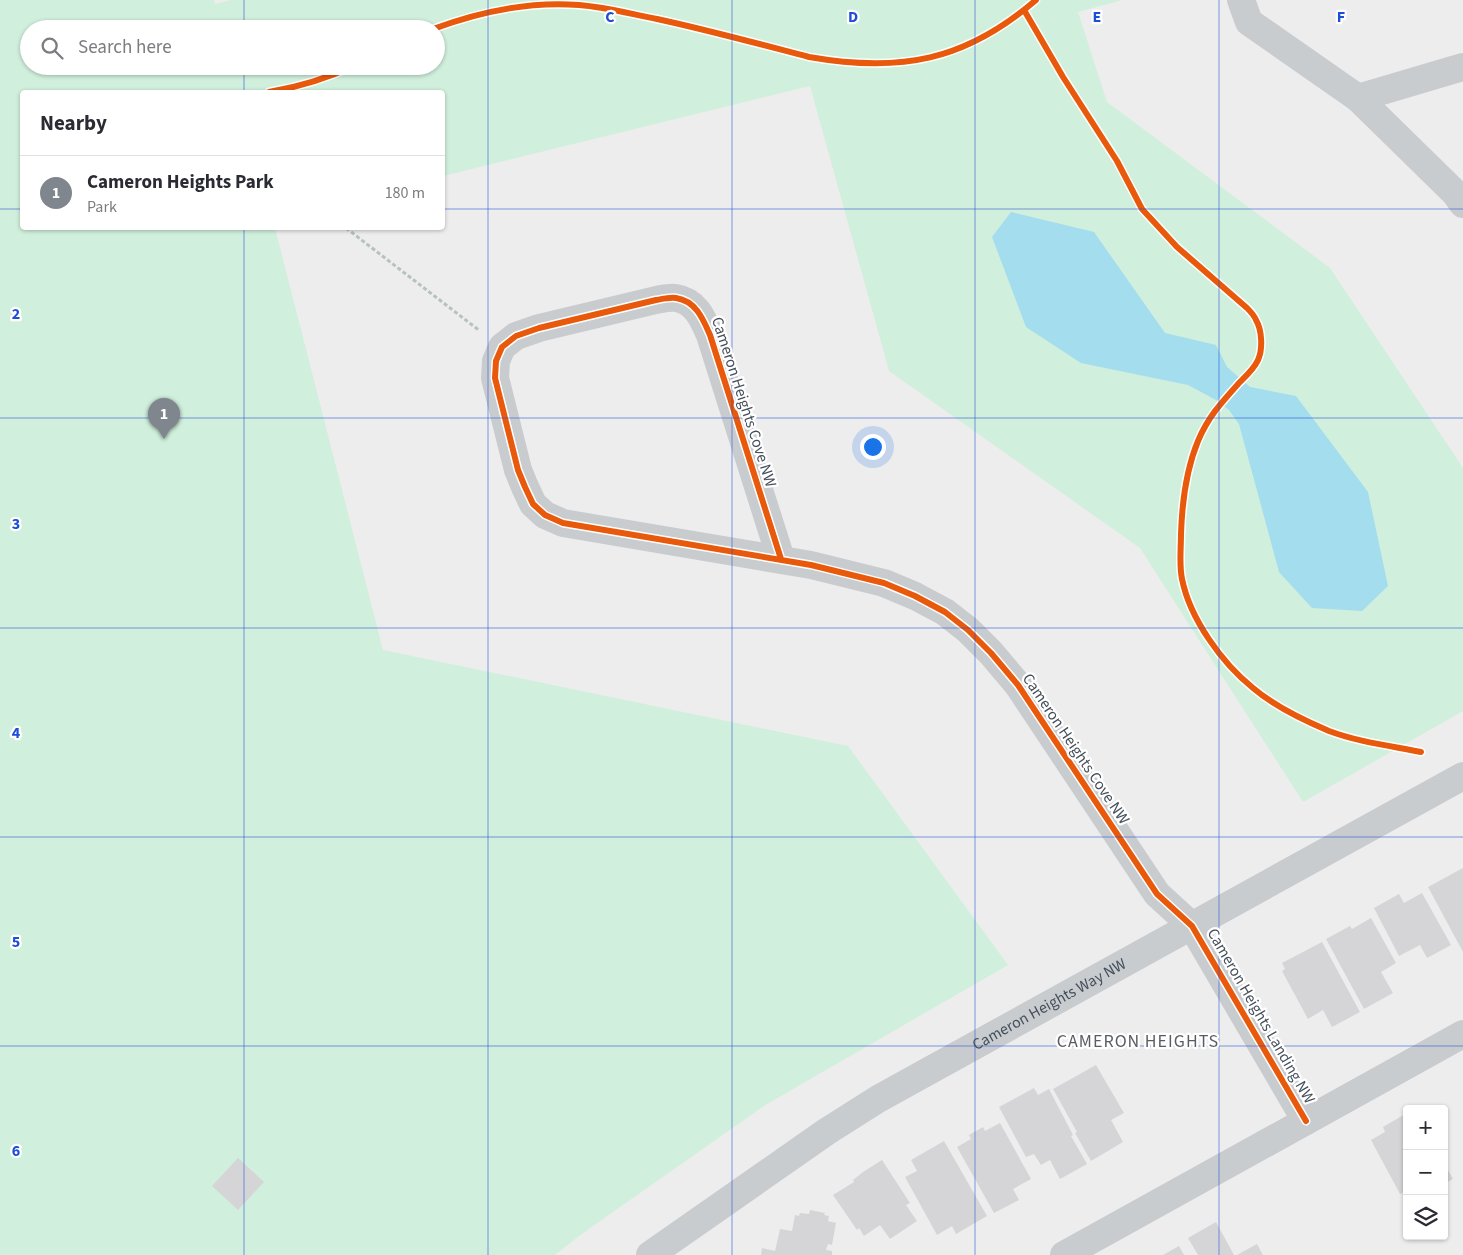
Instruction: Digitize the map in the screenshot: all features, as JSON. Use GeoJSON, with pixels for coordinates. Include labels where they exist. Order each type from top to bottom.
{"type":"FeatureCollection","features":[{"type":"Feature","properties":{"kind":"street"},"geometry":{"type":"LineString","coordinates":[[1241,0],[1248,22],[1358,98],[1455,193],[1463,204]]}},
{"type":"Feature","properties":{"kind":"street"},"geometry":{"type":"LineString","coordinates":[[1358,98],[1463,67]]}},
{"type":"Feature","properties":{"kind":"street","name":"Cameron Heights Cove NW"},"geometry":{"type":"LineString","coordinates":[[781,559],[710,335],[703,317],[692,304],[676,298],[656,300],[539,328],[516,336],[502,347],[496,361],[495,378],[522,478],[533,504],[545,515],[563,523],[811,564],[884,583],[915,596],[945,612],[968,630],[1018,685],[1158,894],[1192,926]]}},
{"type":"Feature","properties":{"kind":"street","name":"Cameron Heights Way NW"},"geometry":{"type":"LineString","coordinates":[[650,1255],[826,1132],[878,1099],[1463,776]]}},
{"type":"Feature","properties":{"kind":"street","name":"Cameron Heights Landing NW"},"geometry":{"type":"LineString","coordinates":[[1192,926],[1306,1121]]}},
{"type":"Feature","properties":{"kind":"street","name":"Cameron Heights Landing NW"},"geometry":{"type":"LineString","coordinates":[[1064,1255],[1463,1034]]}},
{"type":"Feature","properties":{"kind":"path"},"geometry":{"type":"LineString","coordinates":[[349,230],[502,347]]}},
{"type":"Feature","properties":{"kind":"green space"},"geometry":{"type":"Polygon","coordinates":[[[0,0],[214,0],[215,4],[231,0],[1122,0],[1078,12],[1107,102],[1330,268],[1463,468],[1463,711],[1303,802],[1140,548],[889,371],[810,86],[445,176],[445,90],[20,90],[20,230],[276,230],[383,650],[848,746],[1008,965],[767,1104],[583,1233],[555,1255],[0,1255],[0,0]]]}},
{"type":"Feature","properties":{"kind":"water"},"geometry":{"type":"Polygon","coordinates":[[[1011,212],[1094,232],[1165,333],[1216,345],[1227,367],[1250,387],[1296,396],[1368,492],[1388,586],[1362,611],[1312,608],[1279,572],[1239,424],[1229,410],[1216,400],[1188,385],[1081,363],[1026,327],[992,237],[1011,212]]]}},
{"type":"Feature","properties":{"kind":"building"},"geometry":{"type":"Polygon","coordinates":[[[1463,868],[1463,952],[1428,887],[1463,868]]]}},
{"type":"Feature","properties":{"kind":"building"},"geometry":{"type":"Polygon","coordinates":[[[1422,893],[1451,945],[1427,958],[1420,945],[1399,956],[1374,908],[1399,894],[1404,903],[1422,893]]]}},
{"type":"Feature","properties":{"kind":"building"},"geometry":{"type":"Polygon","coordinates":[[[1371,918],[1396,963],[1381,972],[1393,993],[1364,1009],[1326,939],[1350,926],[1352,929],[1371,918]]]}},
{"type":"Feature","properties":{"kind":"building"},"geometry":{"type":"Polygon","coordinates":[[[1322,942],[1360,1012],[1332,1027],[1323,1010],[1308,1019],[1282,971],[1285,969],[1282,963],[1322,942]]]}},
{"type":"Feature","properties":{"kind":"building"},"geometry":{"type":"Polygon","coordinates":[[[1096,1065],[1124,1113],[1111,1120],[1123,1142],[1091,1161],[1053,1089],[1096,1065]]]}},
{"type":"Feature","properties":{"kind":"building"},"geometry":{"type":"Polygon","coordinates":[[[1034,1088],[1038,1095],[1049,1089],[1073,1135],[1071,1136],[1087,1164],[1060,1179],[1050,1160],[1041,1165],[1034,1154],[1026,1157],[999,1107],[1034,1088]]]}},
{"type":"Feature","properties":{"kind":"building"},"geometry":{"type":"Polygon","coordinates":[[[1403,1115],[1403,1193],[1400,1194],[1371,1140],[1385,1132],[1383,1127],[1403,1115]]]}},
{"type":"Feature","properties":{"kind":"building"},"geometry":{"type":"Polygon","coordinates":[[[1000,1123],[1031,1179],[1013,1189],[1019,1200],[994,1213],[957,1147],[971,1139],[969,1135],[983,1127],[985,1131],[1000,1123]]]}},
{"type":"Feature","properties":{"kind":"building"},"geometry":{"type":"Polygon","coordinates":[[[944,1141],[987,1216],[956,1234],[952,1226],[937,1235],[905,1177],[917,1171],[911,1160],[944,1141]]]}},
{"type":"Feature","properties":{"kind":"building"},"geometry":{"type":"Polygon","coordinates":[[[238,1158],[264,1182],[238,1210],[212,1186],[238,1158]]]}},
{"type":"Feature","properties":{"kind":"building"},"geometry":{"type":"Polygon","coordinates":[[[882,1160],[910,1203],[906,1205],[917,1221],[890,1239],[880,1225],[864,1236],[859,1228],[857,1230],[833,1195],[854,1182],[853,1180],[863,1172],[882,1160]]]}},
{"type":"Feature","properties":{"kind":"building"},"geometry":{"type":"Polygon","coordinates":[[[1448,1170],[1453,1179],[1448,1182],[1448,1170]]]}},
{"type":"Feature","properties":{"kind":"building"},"geometry":{"type":"Polygon","coordinates":[[[810,1210],[825,1213],[824,1215],[829,1216],[828,1221],[836,1223],[832,1245],[828,1244],[826,1250],[832,1251],[832,1255],[761,1255],[762,1248],[775,1251],[780,1229],[792,1231],[795,1215],[799,1216],[800,1213],[809,1214],[810,1210]]]}},
{"type":"Feature","properties":{"kind":"building"},"geometry":{"type":"Polygon","coordinates":[[[1216,1222],[1234,1255],[1198,1255],[1188,1238],[1216,1222]]]}},
{"type":"Feature","properties":{"kind":"building"},"geometry":{"type":"Polygon","coordinates":[[[1257,1244],[1263,1255],[1237,1255],[1257,1244]]]}},
{"type":"Feature","properties":{"kind":"building"},"geometry":{"type":"Polygon","coordinates":[[[1179,1246],[1184,1255],[1163,1255],[1179,1246]]]}},
{"type":"Feature","properties":{"kind":"cycle path"},"geometry":{"type":"LineString","coordinates":[[445,25],[486,13],[523,6],[579,5],[676,23],[809,57],[842,62],[902,62],[930,57],[957,49],[983,37],[1010,21],[1036,0]]}},
{"type":"Feature","properties":{"kind":"cycle path"},"geometry":{"type":"LineString","coordinates":[[1024,10],[1063,77],[1117,161],[1142,209],[1177,247],[1248,309],[1254,316],[1260,329],[1260,356],[1252,370],[1221,404],[1206,425],[1194,452],[1185,487],[1181,534],[1182,579],[1186,594],[1200,624],[1219,653],[1241,678],[1279,707],[1340,735],[1421,752]]}},
{"type":"Feature","properties":{"kind":"cycle path"},"geometry":{"type":"LineString","coordinates":[[280,90],[333,75]]}},
{"type":"Feature","properties":{"kind":"cycle path"},"geometry":{"type":"LineString","coordinates":[[781,559],[710,335],[698,312],[689,303],[674,298],[656,300],[539,328],[516,336],[502,347],[496,361],[495,378],[518,470],[533,504],[545,515],[563,523],[811,565],[884,583],[915,596],[945,612],[968,630],[991,653],[1018,685],[1157,894],[1192,926],[1306,1121]]}},
{"type":"Feature","properties":{"kind":"place","name":"Cameron Heights Park"},"geometry":{"type":"Point","coordinates":[164,439]}},
{"type":"Feature","properties":{"kind":"district","name":"CAMERON HEIGHTS"},"geometry":{"type":"Point","coordinates":[1138,1041]}}]}
